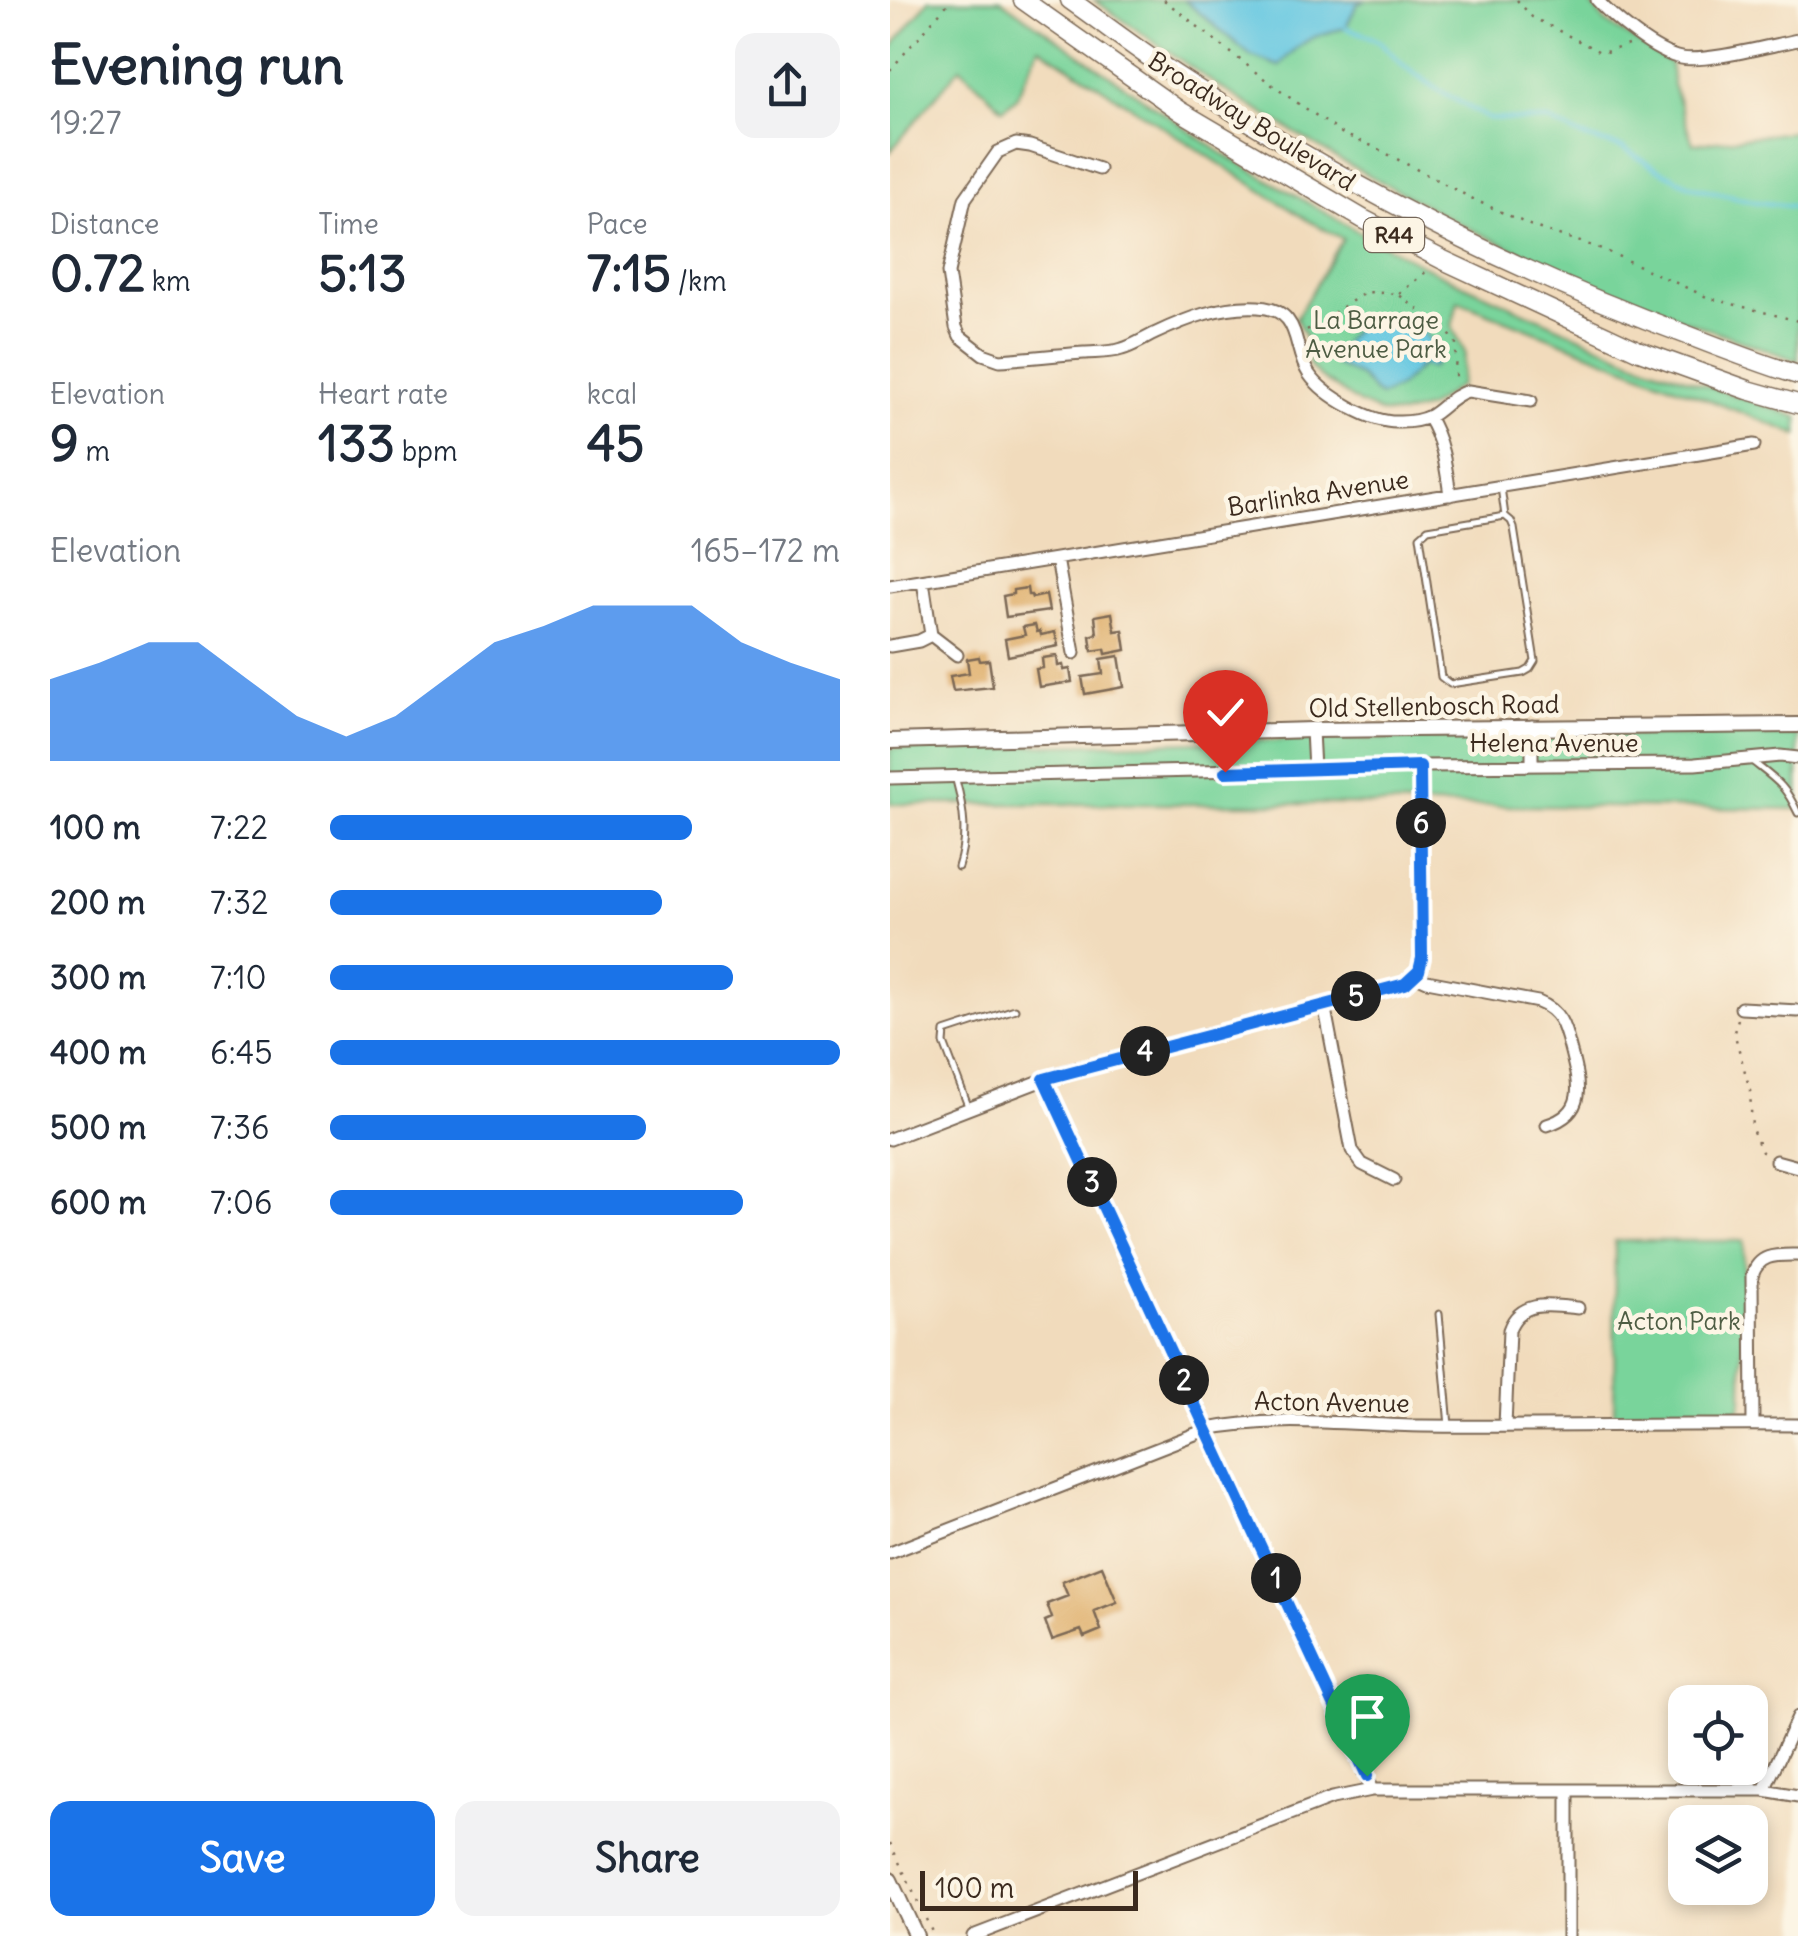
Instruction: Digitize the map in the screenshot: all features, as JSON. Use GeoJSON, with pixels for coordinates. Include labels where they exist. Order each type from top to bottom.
{"type":"FeatureCollection","features":[{"type":"Feature","properties":{"kind":"main road","name":"Broadway Boulevard"},"geometry":{"type":"LineString","coordinates":[[1023,0],[1180,112],[1441,259],[1636,350],[1798,404]]}},
{"type":"Feature","properties":{"kind":"main road","name":"Broadway Boulevard"},"geometry":{"type":"LineString","coordinates":[[1070,0],[1181,78],[1326,168],[1407,212],[1618,310],[1798,375]]}},
{"type":"Feature","properties":{"kind":"street"},"geometry":{"type":"LineString","coordinates":[[1596,0],[1646,40],[1674,56],[1693,60],[1798,40]]}},
{"type":"Feature","properties":{"kind":"street"},"geometry":{"type":"LineString","coordinates":[[1099,170],[1023,144],[1009,146],[994,157],[965,199],[948,282],[956,327],[963,339],[983,354],[1000,360],[1117,350],[1198,314],[1260,307],[1278,313],[1290,324],[1312,378],[1358,412],[1390,422],[1428,417],[1468,391],[1531,401]]}},
{"type":"Feature","properties":{"kind":"street"},"geometry":{"type":"LineString","coordinates":[[1428,417],[1442,445],[1450,495]]}},
{"type":"Feature","properties":{"kind":"street","name":"Barlinka Avenue"},"geometry":{"type":"LineString","coordinates":[[890,586],[1754,445]]}},
{"type":"Feature","properties":{"kind":"street"},"geometry":{"type":"LineString","coordinates":[[1057,559],[1074,652]]}},
{"type":"Feature","properties":{"kind":"street"},"geometry":{"type":"LineString","coordinates":[[923,580],[931,635],[956,655]]}},
{"type":"Feature","properties":{"kind":"street"},"geometry":{"type":"LineString","coordinates":[[890,646],[931,635]]}},
{"type":"Feature","properties":{"kind":"street","name":"Old Stellenbosch Road"},"geometry":{"type":"LineString","coordinates":[[890,742],[1312,730],[1798,725]]}},
{"type":"Feature","properties":{"kind":"street"},"geometry":{"type":"LineString","coordinates":[[1532,726],[1532,765]]}},
{"type":"Feature","properties":{"kind":"street"},"geometry":{"type":"LineString","coordinates":[[1312,730],[1314,770]]}},
{"type":"Feature","properties":{"kind":"street","name":"Helena Avenue"},"geometry":{"type":"LineString","coordinates":[[890,778],[1695,764],[1780,756],[1798,758]]}},
{"type":"Feature","properties":{"kind":"street"},"geometry":{"type":"LineString","coordinates":[[890,1139],[1044,1079],[1405,984],[1416,976],[1422,958],[1420,766]]}},
{"type":"Feature","properties":{"kind":"street"},"geometry":{"type":"LineString","coordinates":[[1416,976],[1538,1002],[1554,1010],[1564,1028],[1578,1086],[1576,1102],[1569,1113],[1548,1124]]}},
{"type":"Feature","properties":{"kind":"street"},"geometry":{"type":"LineString","coordinates":[[1324,1004],[1352,1150],[1362,1164],[1394,1180]]}},
{"type":"Feature","properties":{"kind":"street"},"geometry":{"type":"LineString","coordinates":[[1741,1008],[1798,1011]]}},
{"type":"Feature","properties":{"kind":"street"},"geometry":{"type":"LineString","coordinates":[[1044,1079],[1372,1790]]}},
{"type":"Feature","properties":{"kind":"street"},"geometry":{"type":"LineString","coordinates":[[1776,1161],[1798,1167]]}},
{"type":"Feature","properties":{"kind":"street"},"geometry":{"type":"LineString","coordinates":[[1752,1425],[1752,1276],[1763,1259],[1798,1255]]}},
{"type":"Feature","properties":{"kind":"street"},"geometry":{"type":"LineString","coordinates":[[1505,1426],[1509,1330],[1513,1318],[1540,1306],[1578,1308]]}},
{"type":"Feature","properties":{"kind":"street","name":"Acton Avenue"},"geometry":{"type":"LineString","coordinates":[[890,1553],[1226,1426],[1272,1422],[1798,1426]]}},
{"type":"Feature","properties":{"kind":"street"},"geometry":{"type":"LineString","coordinates":[[1764,1790],[1798,1717]]}},
{"type":"Feature","properties":{"kind":"street"},"geometry":{"type":"LineString","coordinates":[[974,1936],[1332,1798],[1372,1790],[1764,1790],[1798,1796]]}},
{"type":"Feature","properties":{"kind":"street"},"geometry":{"type":"LineString","coordinates":[[1568,1791],[1568,1936]]}},
{"type":"Feature","properties":{"kind":"street"},"geometry":{"type":"LineString","coordinates":[[890,1880],[916,1936]]}},
{"type":"Feature","properties":{"kind":"lane"},"geometry":{"type":"LineString","coordinates":[[1500,486],[1506,516],[1514,528],[1534,661],[1530,670],[1523,673],[1450,684],[1440,674],[1420,536],[1428,529],[1506,516]]}},
{"type":"Feature","properties":{"kind":"lane"},"geometry":{"type":"LineString","coordinates":[[1751,760],[1782,784],[1798,813]]}},
{"type":"Feature","properties":{"kind":"lane"},"geometry":{"type":"LineString","coordinates":[[956,777],[964,808],[965,835],[958,867]]}},
{"type":"Feature","properties":{"kind":"lane"},"geometry":{"type":"LineString","coordinates":[[969,1108],[944,1043],[946,1032],[1015,1009]]}},
{"type":"Feature","properties":{"kind":"lane"},"geometry":{"type":"LineString","coordinates":[[1440,1314],[1449,1426]]}},
{"type":"Feature","properties":{"kind":"path"},"geometry":{"type":"LineString","coordinates":[[890,70],[950,0]]}},
{"type":"Feature","properties":{"kind":"path"},"geometry":{"type":"LineString","coordinates":[[1517,0],[1532,17],[1602,53],[1646,40]]}},
{"type":"Feature","properties":{"kind":"path"},"geometry":{"type":"LineString","coordinates":[[1164,1],[1276,88],[1343,134],[1534,227],[1602,249],[1709,298],[1798,321]]}},
{"type":"Feature","properties":{"kind":"path"},"geometry":{"type":"LineString","coordinates":[[1398,294],[1441,259]]}},
{"type":"Feature","properties":{"kind":"path"},"geometry":{"type":"LineString","coordinates":[[1297,336],[1366,292],[1398,294],[1456,340],[1455,396]]}},
{"type":"Feature","properties":{"kind":"path"},"geometry":{"type":"LineString","coordinates":[[1741,1008],[1734,1032],[1750,1090],[1752,1130],[1762,1152],[1776,1161]]}},
{"type":"Feature","properties":{"kind":"path"},"geometry":{"type":"LineString","coordinates":[[890,1842],[934,1936]]}},
{"type":"Feature","properties":{"kind":"green space","name":"La Barrage Avenue Park"},"geometry":{"type":"Polygon","coordinates":[[[929,0],[1001,0],[1220,152],[1359,232],[1438,273],[1633,360],[1798,417],[1798,435],[1458,301],[1452,326],[1465,353],[1460,385],[1428,408],[1400,415],[1381,413],[1360,404],[1310,366],[1305,337],[1296,318],[1343,239],[1307,220],[1039,47],[1016,98],[1003,109],[960,67],[890,152],[890,50],[929,0]]]}},
{"type":"Feature","properties":{"kind":"green space"},"geometry":{"type":"Polygon","coordinates":[[[1094,0],[1588,0],[1605,22],[1670,63],[1673,85],[1693,144],[1798,131],[1798,361],[1603,291],[1468,228],[1338,159],[1215,84],[1094,0]]]}},
{"type":"Feature","properties":{"kind":"green space"},"geometry":{"type":"Polygon","coordinates":[[[1552,735],[1798,735],[1798,809],[890,804],[890,748],[1552,735]]]}},
{"type":"Feature","properties":{"kind":"green space","name":"Acton Park"},"geometry":{"type":"Polygon","coordinates":[[[1615,1241],[1744,1241],[1742,1400],[1734,1414],[1614,1416],[1615,1241]]]}},
{"type":"Feature","properties":{"kind":"water"},"geometry":{"type":"Polygon","coordinates":[[[1184,0],[1366,0],[1357,4],[1346,28],[1309,40],[1279,66],[1251,56],[1184,0]]]}},
{"type":"Feature","properties":{"kind":"water"},"geometry":{"type":"Polygon","coordinates":[[[1390,314],[1421,330],[1439,358],[1432,368],[1422,365],[1399,387],[1381,396],[1361,377],[1336,365],[1342,346],[1354,330],[1371,319],[1390,314]]]}},
{"type":"Feature","properties":{"kind":"building"},"geometry":{"type":"Polygon","coordinates":[[[1027,588],[1032,598],[1046,595],[1049,611],[1006,617],[1003,596],[1027,588]]]}},
{"type":"Feature","properties":{"kind":"building"},"geometry":{"type":"Polygon","coordinates":[[[1112,613],[1115,631],[1123,630],[1126,650],[1106,654],[1105,649],[1092,651],[1090,636],[1097,634],[1095,616],[1112,613]]]}},
{"type":"Feature","properties":{"kind":"building"},"geometry":{"type":"Polygon","coordinates":[[[1035,625],[1041,635],[1055,632],[1058,646],[1008,656],[1005,639],[1025,635],[1023,627],[1035,625]]]}},
{"type":"Feature","properties":{"kind":"building"},"geometry":{"type":"Polygon","coordinates":[[[1057,656],[1058,666],[1070,669],[1072,682],[1039,687],[1036,669],[1043,668],[1042,658],[1057,656]]]}},
{"type":"Feature","properties":{"kind":"building"},"geometry":{"type":"Polygon","coordinates":[[[1119,656],[1124,687],[1085,694],[1082,677],[1103,674],[1101,659],[1119,656]]]}},
{"type":"Feature","properties":{"kind":"building"},"geometry":{"type":"Polygon","coordinates":[[[979,657],[980,661],[989,660],[993,687],[953,691],[950,676],[969,673],[967,659],[979,657]]]}},
{"type":"Feature","properties":{"kind":"building"},"geometry":{"type":"Polygon","coordinates":[[[1102,1566],[1117,1602],[1094,1611],[1101,1630],[1084,1637],[1081,1630],[1052,1640],[1045,1621],[1052,1618],[1047,1604],[1068,1596],[1062,1582],[1102,1566]]]}},
{"type":"Feature","properties":{"kind":"waterway"},"geometry":{"type":"LineString","coordinates":[[1346,28],[1380,42],[1403,65],[1489,119],[1549,121],[1583,137],[1623,148],[1694,187],[1798,207]]}},
{"type":"Feature","properties":{"kind":"route"},"geometry":{"type":"LineString","coordinates":[[1225,772],[1420,766],[1419,971],[1405,984],[1044,1079],[1367,1776]]}}]}
